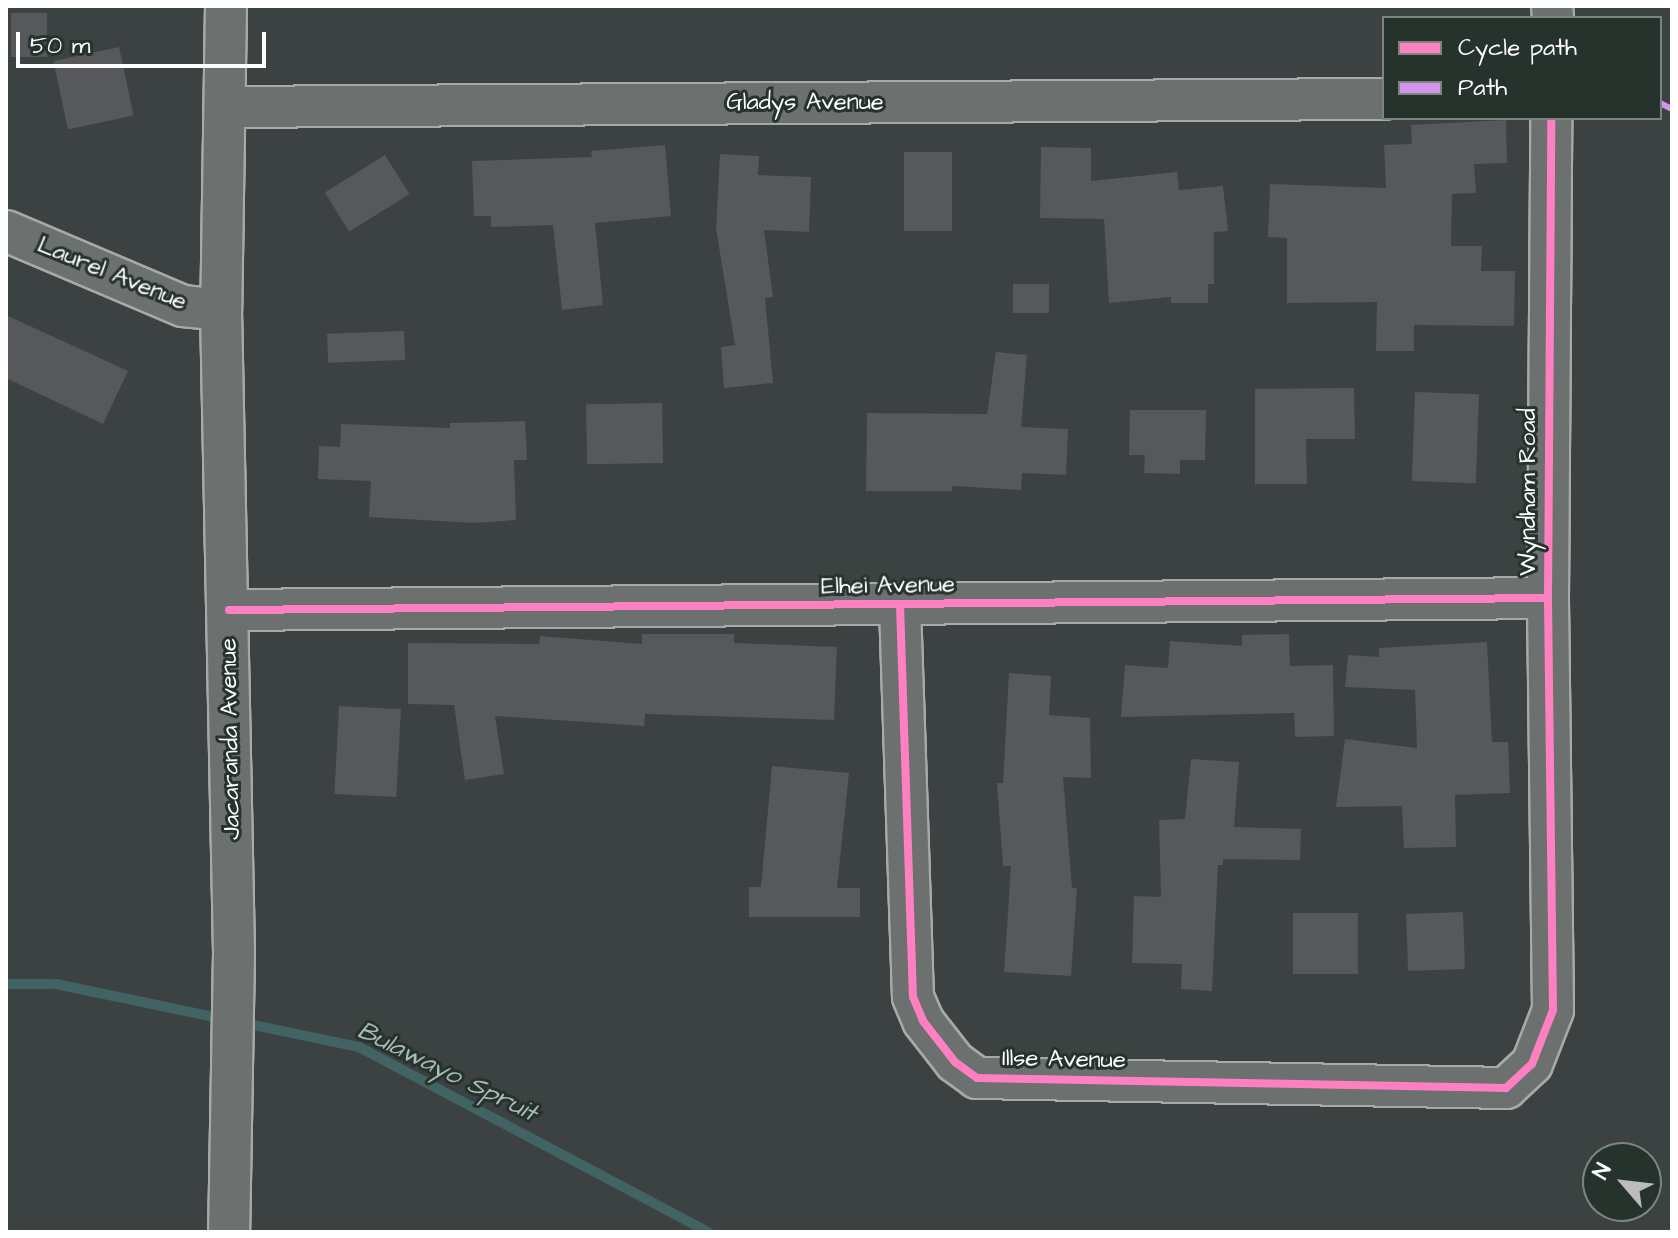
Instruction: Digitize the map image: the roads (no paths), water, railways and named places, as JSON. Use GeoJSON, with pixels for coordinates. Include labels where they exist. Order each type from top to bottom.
{"type":"FeatureCollection","features":[{"type":"Feature","properties":{"kind":"street","name":"Jacaranda Avenue"},"geometry":{"type":"LineString","coordinates":[[226,6],[221,310],[234,953],[229,1232]]}},
{"type":"Feature","properties":{"kind":"street","name":"Gladys Avenue"},"geometry":{"type":"LineString","coordinates":[[226,107],[1382,99]]}},
{"type":"Feature","properties":{"kind":"street","name":"Wyndham Road"},"geometry":{"type":"LineString","coordinates":[[1551,120],[1548,598],[1553,1010]]}},
{"type":"Feature","properties":{"kind":"street","name":"Laurel Avenue"},"geometry":{"type":"LineString","coordinates":[[6,231],[183,306],[221,310]]}},
{"type":"Feature","properties":{"kind":"street","name":"Elhei Avenue"},"geometry":{"type":"LineString","coordinates":[[229,610],[1548,598]]}},
{"type":"Feature","properties":{"kind":"street","name":"Illse Avenue"},"geometry":{"type":"LineString","coordinates":[[900,606],[913,997],[923,1021],[955,1062],[977,1078],[1506,1088],[1532,1064],[1553,1010]]}},
{"type":"Feature","properties":{"kind":"waterway","name":"Bulawayo Spruit"},"geometry":{"type":"LineString","coordinates":[[6,984],[56,984],[224,1019]]}},
{"type":"Feature","properties":{"kind":"waterway","name":"Bulawayo Spruit"},"geometry":{"type":"LineString","coordinates":[[239,1022],[359,1047],[709,1232]]}}]}
